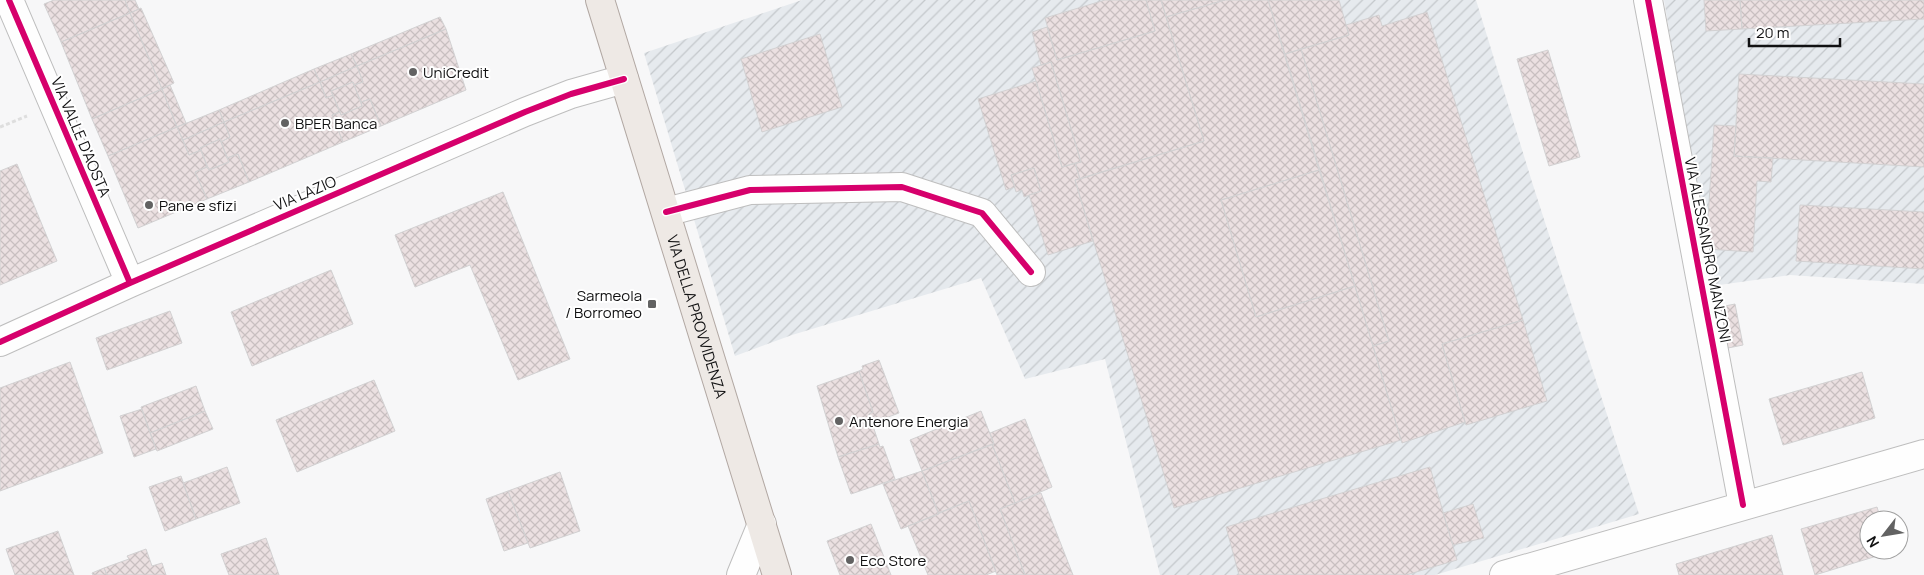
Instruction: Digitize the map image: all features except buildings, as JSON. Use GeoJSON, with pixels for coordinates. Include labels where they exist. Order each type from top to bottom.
{"type":"FeatureCollection","features":[{"type":"Feature","properties":{"kind":"main road","name":"VIA DELLA PROVVIDENZA"},"geometry":{"type":"LineString","coordinates":[[600,0],[777,575]]}},
{"type":"Feature","properties":{"kind":"street","name":"VIA VALLE D'AOSTA"},"geometry":{"type":"LineString","coordinates":[[9,0],[130,283]]}},
{"type":"Feature","properties":{"kind":"street","name":"VIA ALESSANDRO MANZONI"},"geometry":{"type":"LineString","coordinates":[[1648,0],[1743,505]]}},
{"type":"Feature","properties":{"kind":"street","name":"VIA LAZIO"},"geometry":{"type":"LineString","coordinates":[[0,342],[130,283],[524,112],[571,94],[624,79]]}},
{"type":"Feature","properties":{"kind":"street"},"geometry":{"type":"LineString","coordinates":[[666,212],[750,190],[902,187],[982,213],[1031,272]]}},
{"type":"Feature","properties":{"kind":"street"},"geometry":{"type":"LineString","coordinates":[[1504,575],[1924,454]]}},
{"type":"Feature","properties":{"kind":"street"},"geometry":{"type":"LineString","coordinates":[[741,575],[762,524]]}},
{"type":"Feature","properties":{"kind":"path"},"geometry":{"type":"LineString","coordinates":[[0,127],[36,112]]}},
{"type":"Feature","properties":{"kind":"shaded area"},"geometry":{"type":"Polygon","coordinates":[[[802,0],[1476,0],[1532,182],[1639,514],[1435,575],[1160,575],[1105,359],[1025,379],[981,278],[792,335],[735,356],[644,53],[802,0]]]}},
{"type":"Feature","properties":{"kind":"shaded area"},"geometry":{"type":"Polygon","coordinates":[[[1664,0],[1924,0],[1924,284],[1790,275],[1712,286],[1664,0]]]}},
{"type":"Feature","properties":{"kind":"cycle path"},"geometry":{"type":"LineString","coordinates":[[9,0],[130,283]]}},
{"type":"Feature","properties":{"kind":"cycle path"},"geometry":{"type":"LineString","coordinates":[[1648,0],[1743,505]]}},
{"type":"Feature","properties":{"kind":"cycle path"},"geometry":{"type":"LineString","coordinates":[[0,342],[130,283],[525,112],[571,94],[624,79]]}},
{"type":"Feature","properties":{"kind":"cycle path"},"geometry":{"type":"LineString","coordinates":[[666,212],[750,190],[902,187],[982,213],[1031,272]]}},
{"type":"Feature","properties":{"kind":"place","name":"UniCredit"},"geometry":{"type":"Point","coordinates":[413,72]}},
{"type":"Feature","properties":{"kind":"place","name":"BPER Banca"},"geometry":{"type":"Point","coordinates":[285,123]}},
{"type":"Feature","properties":{"kind":"place","name":"Pane e sfizi"},"geometry":{"type":"Point","coordinates":[149,205]}},
{"type":"Feature","properties":{"kind":"place","name":"Sarmeola / Borromeo"},"geometry":{"type":"Point","coordinates":[652,304]}},
{"type":"Feature","properties":{"kind":"place","name":"Antenore Energia"},"geometry":{"type":"Point","coordinates":[839,421]}},
{"type":"Feature","properties":{"kind":"place","name":"Eco Store"},"geometry":{"type":"Point","coordinates":[850,560]}}]}
